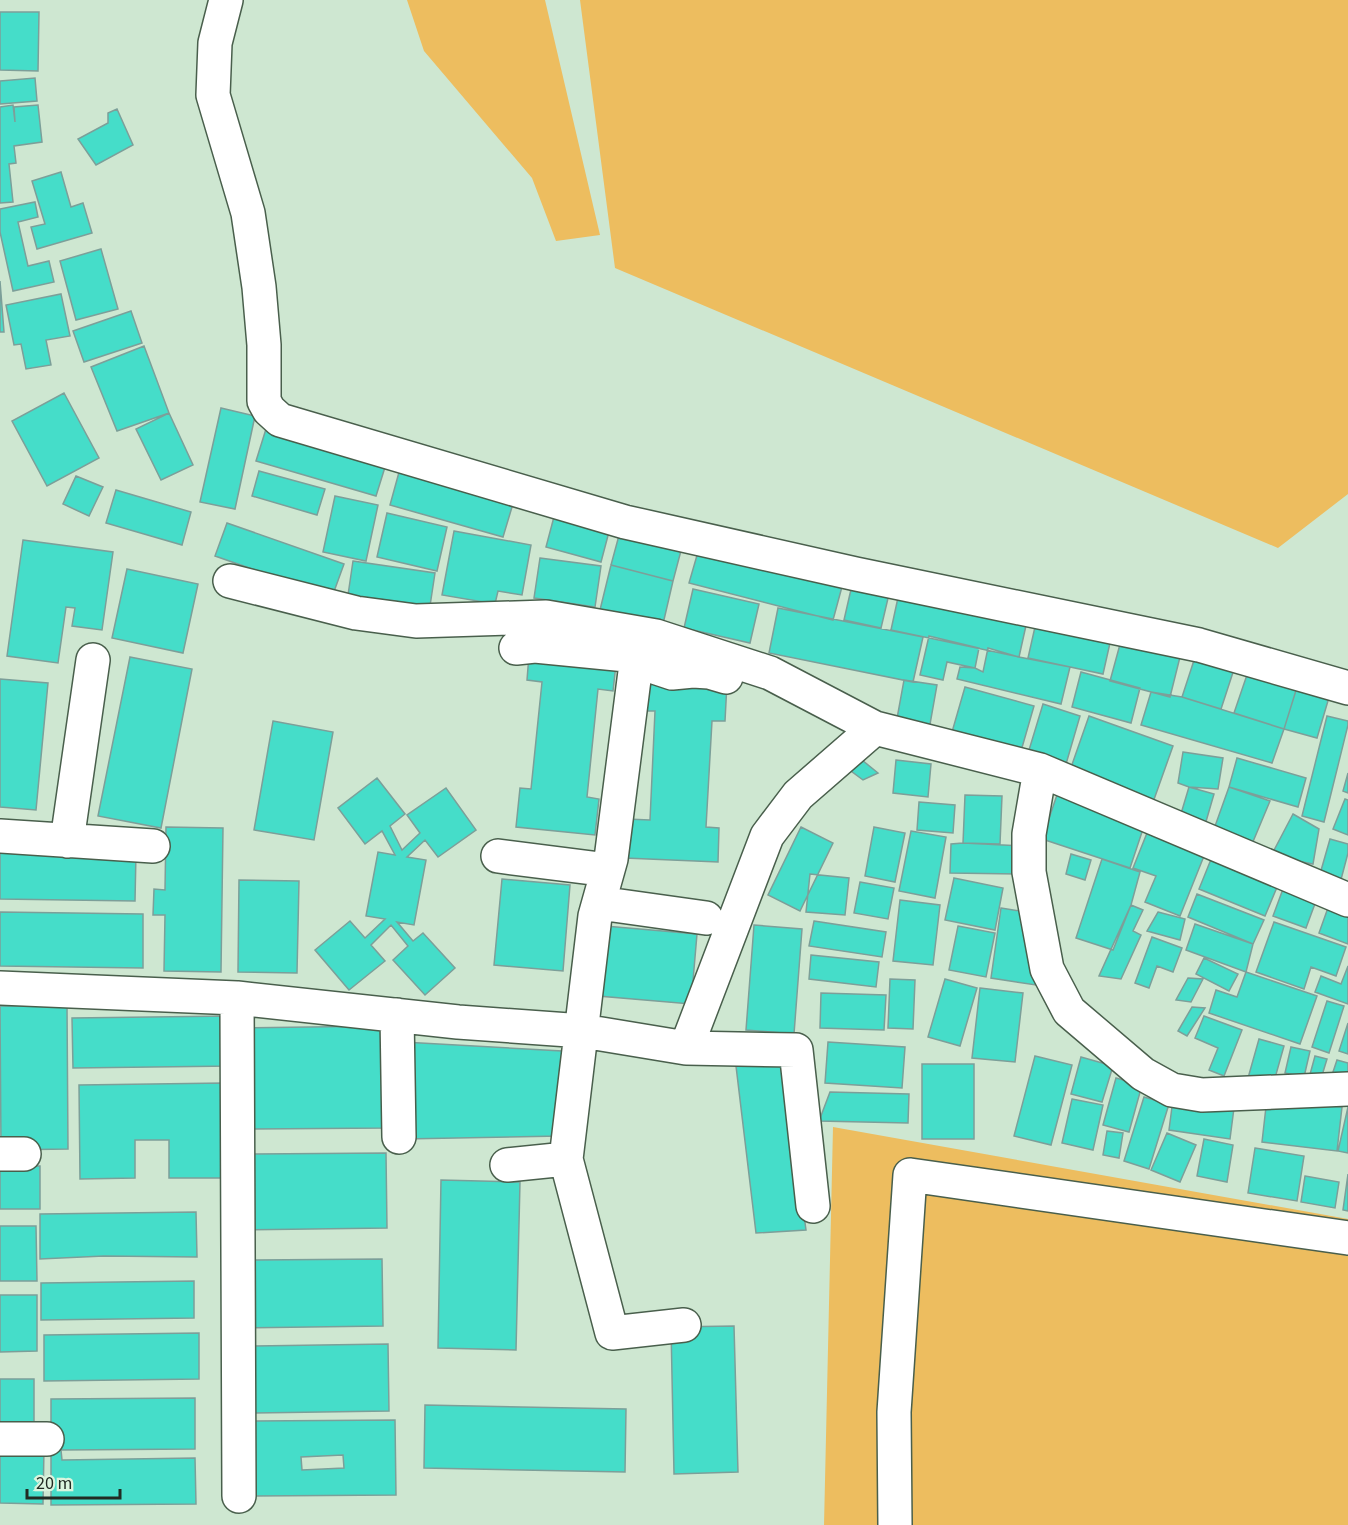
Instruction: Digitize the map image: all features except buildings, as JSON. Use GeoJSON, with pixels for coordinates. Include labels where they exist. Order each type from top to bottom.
{"type":"FeatureCollection","features":[{"type":"Feature","properties":{"kind":"street"},"geometry":{"type":"LineString","coordinates":[[226,0],[215,43],[213,95],[248,213],[259,287],[264,345],[264,401],[269,410],[280,420],[625,522],[856,574],[1199,645],[1348,688]]}},
{"type":"Feature","properties":{"kind":"street"},"geometry":{"type":"LineString","coordinates":[[230,581],[356,614],[416,621],[546,616],[656,636],[770,673],[875,728],[1040,770],[1348,900]]}},
{"type":"Feature","properties":{"kind":"street"},"geometry":{"type":"LineString","coordinates":[[516,648],[535,646],[637,656],[654,667],[672,673],[701,671],[726,677]]}},
{"type":"Feature","properties":{"kind":"street"},"geometry":{"type":"LineString","coordinates":[[637,656],[611,860],[595,916],[566,1159],[612,1333],[684,1325]]}},
{"type":"Feature","properties":{"kind":"street"},"geometry":{"type":"LineString","coordinates":[[67,841],[93,660]]}},
{"type":"Feature","properties":{"kind":"street"},"geometry":{"type":"LineString","coordinates":[[686,1048],[766,836],[798,795],[875,728]]}},
{"type":"Feature","properties":{"kind":"street"},"geometry":{"type":"LineString","coordinates":[[1040,770],[1029,834],[1029,872],[1047,969],[1069,1011],[1143,1074],[1172,1090],[1202,1095],[1348,1089]]}},
{"type":"Feature","properties":{"kind":"street"},"geometry":{"type":"LineString","coordinates":[[0,836],[153,846]]}},
{"type":"Feature","properties":{"kind":"street"},"geometry":{"type":"LineString","coordinates":[[498,856],[608,870]]}},
{"type":"Feature","properties":{"kind":"street"},"geometry":{"type":"LineString","coordinates":[[598,903],[706,918]]}},
{"type":"Feature","properties":{"kind":"street"},"geometry":{"type":"LineString","coordinates":[[0,988],[237,999],[458,1022],[583,1031],[686,1048],[796,1050],[813,1206]]}},
{"type":"Feature","properties":{"kind":"street"},"geometry":{"type":"LineString","coordinates":[[237,999],[239,1496]]}},
{"type":"Feature","properties":{"kind":"street"},"geometry":{"type":"LineString","coordinates":[[397,1015],[399,1137]]}},
{"type":"Feature","properties":{"kind":"street"},"geometry":{"type":"LineString","coordinates":[[507,1165],[566,1159]]}},
{"type":"Feature","properties":{"kind":"street"},"geometry":{"type":"LineString","coordinates":[[895,1525],[894,1412],[910,1175],[1348,1238]]}},
{"type":"Feature","properties":{"kind":"street"},"geometry":{"type":"LineString","coordinates":[[0,1439],[47,1439]]}},
{"type":"Feature","properties":{"kind":"shaded area"},"geometry":{"type":"Polygon","coordinates":[[[407,0],[545,0],[600,235],[556,241],[532,178],[424,51],[407,0]]]}},
{"type":"Feature","properties":{"kind":"shaded area"},"geometry":{"type":"Polygon","coordinates":[[[580,0],[1348,0],[1348,494],[1278,548],[615,268],[580,0]]]}},
{"type":"Feature","properties":{"kind":"shaded area"},"geometry":{"type":"Polygon","coordinates":[[[833,1127],[1348,1219],[1348,1525],[824,1525],[833,1127]]]}}]}
